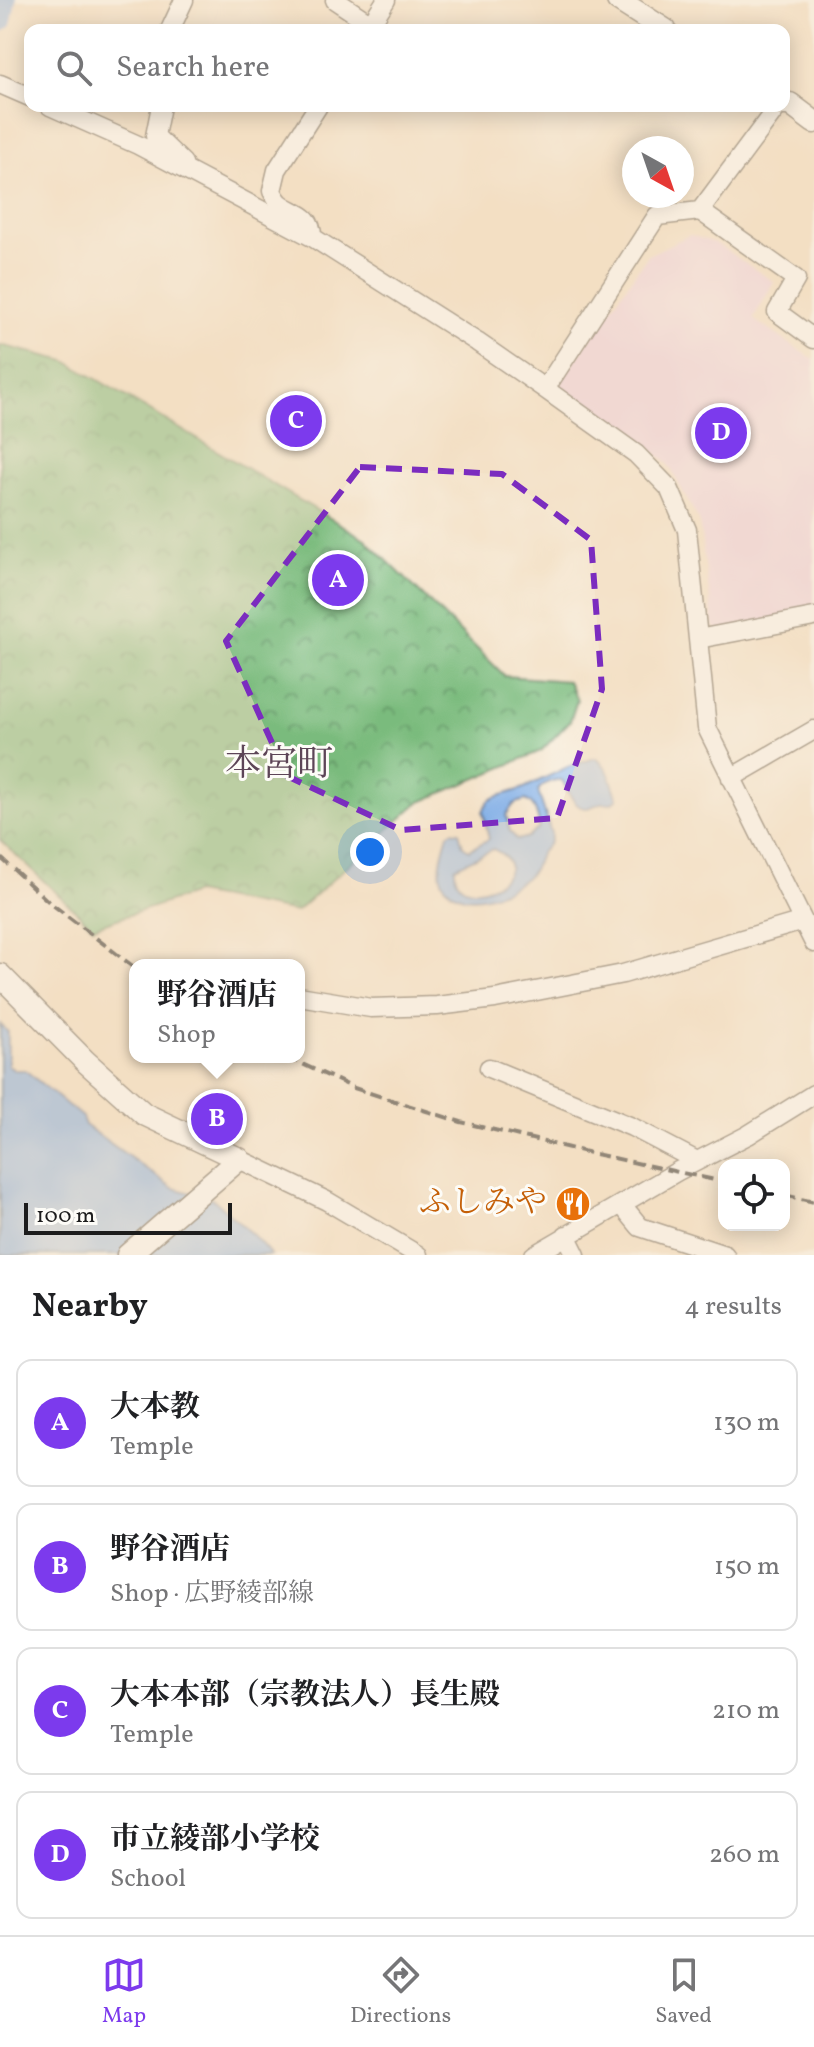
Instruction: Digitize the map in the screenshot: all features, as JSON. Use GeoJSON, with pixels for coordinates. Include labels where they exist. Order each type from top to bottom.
{"type":"FeatureCollection","features":[{"type":"Feature","properties":{"kind":"main road"},"geometry":{"type":"LineString","coordinates":[[618,0],[656,24]]}},
{"type":"Feature","properties":{"kind":"main road"},"geometry":{"type":"LineString","coordinates":[[790,104],[814,122]]}},
{"type":"Feature","properties":{"kind":"main road"},"geometry":{"type":"LineString","coordinates":[[0,975],[85,1061],[144,1114],[239,1159],[128,1255]]}},
{"type":"Feature","properties":{"kind":"street"},"geometry":{"type":"LineString","coordinates":[[173,24],[184,0]]}},
{"type":"Feature","properties":{"kind":"street"},"geometry":{"type":"LineString","coordinates":[[335,0],[365,24]]}},
{"type":"Feature","properties":{"kind":"street"},"geometry":{"type":"LineString","coordinates":[[371,24],[386,0]]}},
{"type":"Feature","properties":{"kind":"street"},"geometry":{"type":"LineString","coordinates":[[0,84],[24,94]]}},
{"type":"Feature","properties":{"kind":"street"},"geometry":{"type":"LineString","coordinates":[[64,112],[138,145],[312,237],[545,389],[636,454],[669,488],[687,530],[707,728],[814,943]]}},
{"type":"Feature","properties":{"kind":"street"},"geometry":{"type":"LineString","coordinates":[[160,112],[155,136],[192,174]]}},
{"type":"Feature","properties":{"kind":"street"},"geometry":{"type":"LineString","coordinates":[[312,237],[312,230],[301,214],[280,203],[272,191],[277,170],[314,112]]}},
{"type":"Feature","properties":{"kind":"street"},"geometry":{"type":"LineString","coordinates":[[700,211],[774,112]]}},
{"type":"Feature","properties":{"kind":"street"},"geometry":{"type":"LineString","coordinates":[[545,389],[657,216],[700,211],[796,279],[777,312],[814,339]]}},
{"type":"Feature","properties":{"kind":"street"},"geometry":{"type":"LineString","coordinates":[[698,639],[814,617]]}},
{"type":"Feature","properties":{"kind":"street"},"geometry":{"type":"LineString","coordinates":[[731,778],[814,730]]}},
{"type":"Feature","properties":{"kind":"street"},"geometry":{"type":"LineString","coordinates":[[305,997],[371,1008],[437,1006],[495,999],[623,974],[803,921]]}},
{"type":"Feature","properties":{"kind":"street"},"geometry":{"type":"LineString","coordinates":[[489,1068],[632,1127],[697,1161]]}},
{"type":"Feature","properties":{"kind":"street"},"geometry":{"type":"LineString","coordinates":[[534,1255],[748,1135],[814,1094]]}},
{"type":"Feature","properties":{"kind":"street"},"geometry":{"type":"LineString","coordinates":[[239,1159],[327,1201],[418,1255]]}},
{"type":"Feature","properties":{"kind":"street"},"geometry":{"type":"LineString","coordinates":[[622,1205],[640,1227],[725,1255]]}},
{"type":"Feature","properties":{"kind":"street"},"geometry":{"type":"LineString","coordinates":[[566,1235],[576,1255]]}},
{"type":"Feature","properties":{"kind":"highlighted area"},"geometry":{"type":"Polygon","coordinates":[[[360,467],[502,474],[591,540],[602,689],[557,818],[401,830],[287,776],[226,641],[360,467]]]}},
{"type":"Feature","properties":{"kind":"shaded area"},"geometry":{"type":"Polygon","coordinates":[[[690,235],[715,243],[774,282],[753,319],[814,360],[814,510],[811,513],[814,515],[814,611],[730,639],[714,627],[699,521],[667,462],[590,405],[556,388],[648,255],[690,235]]]}},
{"type":"Feature","properties":{"kind":"green space"},"geometry":{"type":"Polygon","coordinates":[[[0,345],[66,361],[365,539],[505,676],[568,681],[577,700],[570,721],[541,751],[418,803],[296,912],[195,893],[93,927],[0,840],[0,345]]]}},
{"type":"Feature","properties":{"kind":"water"},"geometry":{"type":"Polygon","coordinates":[[[595,758],[600,761],[618,798],[612,803],[585,808],[576,804],[562,780],[545,784],[538,791],[551,833],[550,840],[528,876],[510,888],[476,898],[455,894],[447,888],[441,879],[440,867],[448,834],[459,832],[463,846],[469,850],[489,839],[483,812],[489,801],[595,758]],[[525,800],[514,804],[506,815],[510,831],[517,840],[528,837],[539,828],[536,811],[525,800]],[[493,849],[455,867],[458,882],[467,889],[480,890],[493,886],[503,878],[509,869],[506,859],[493,849]]]}},
{"type":"Feature","properties":{"kind":"water"},"geometry":{"type":"Polygon","coordinates":[[[0,1024],[8,1032],[8,1065],[14,1070],[25,1070],[82,1117],[85,1125],[173,1188],[213,1199],[271,1255],[0,1255],[0,1024]]]}},
{"type":"Feature","properties":{"kind":"waterway"},"geometry":{"type":"LineString","coordinates":[[0,20],[4,0]]}},
{"type":"Feature","properties":{"kind":"railway"},"geometry":{"type":"LineString","coordinates":[[0,857],[49,902],[129,963]]}},
{"type":"Feature","properties":{"kind":"railway"},"geometry":{"type":"LineString","coordinates":[[300,1063],[354,1088],[461,1122],[718,1181]]}},
{"type":"Feature","properties":{"kind":"railway"},"geometry":{"type":"LineString","coordinates":[[790,1196],[814,1202]]}},
{"type":"Feature","properties":{"kind":"place","name":"大本本部（宗教法人）長生殿"},"geometry":{"type":"Point","coordinates":[296,421]}},
{"type":"Feature","properties":{"kind":"place","name":"市立綾部小学校"},"geometry":{"type":"Point","coordinates":[721,433]}},
{"type":"Feature","properties":{"kind":"place","name":"大本教"},"geometry":{"type":"Point","coordinates":[338,580]}},
{"type":"Feature","properties":{"kind":"place","name":"野谷酒店"},"geometry":{"type":"Point","coordinates":[217,1119]}},
{"type":"Feature","properties":{"kind":"place","name":"ふしみや"},"geometry":{"type":"Point","coordinates":[573,1204]}},
{"type":"Feature","properties":{"kind":"district","name":"本宮町"},"geometry":{"type":"Point","coordinates":[279,766]}}]}
